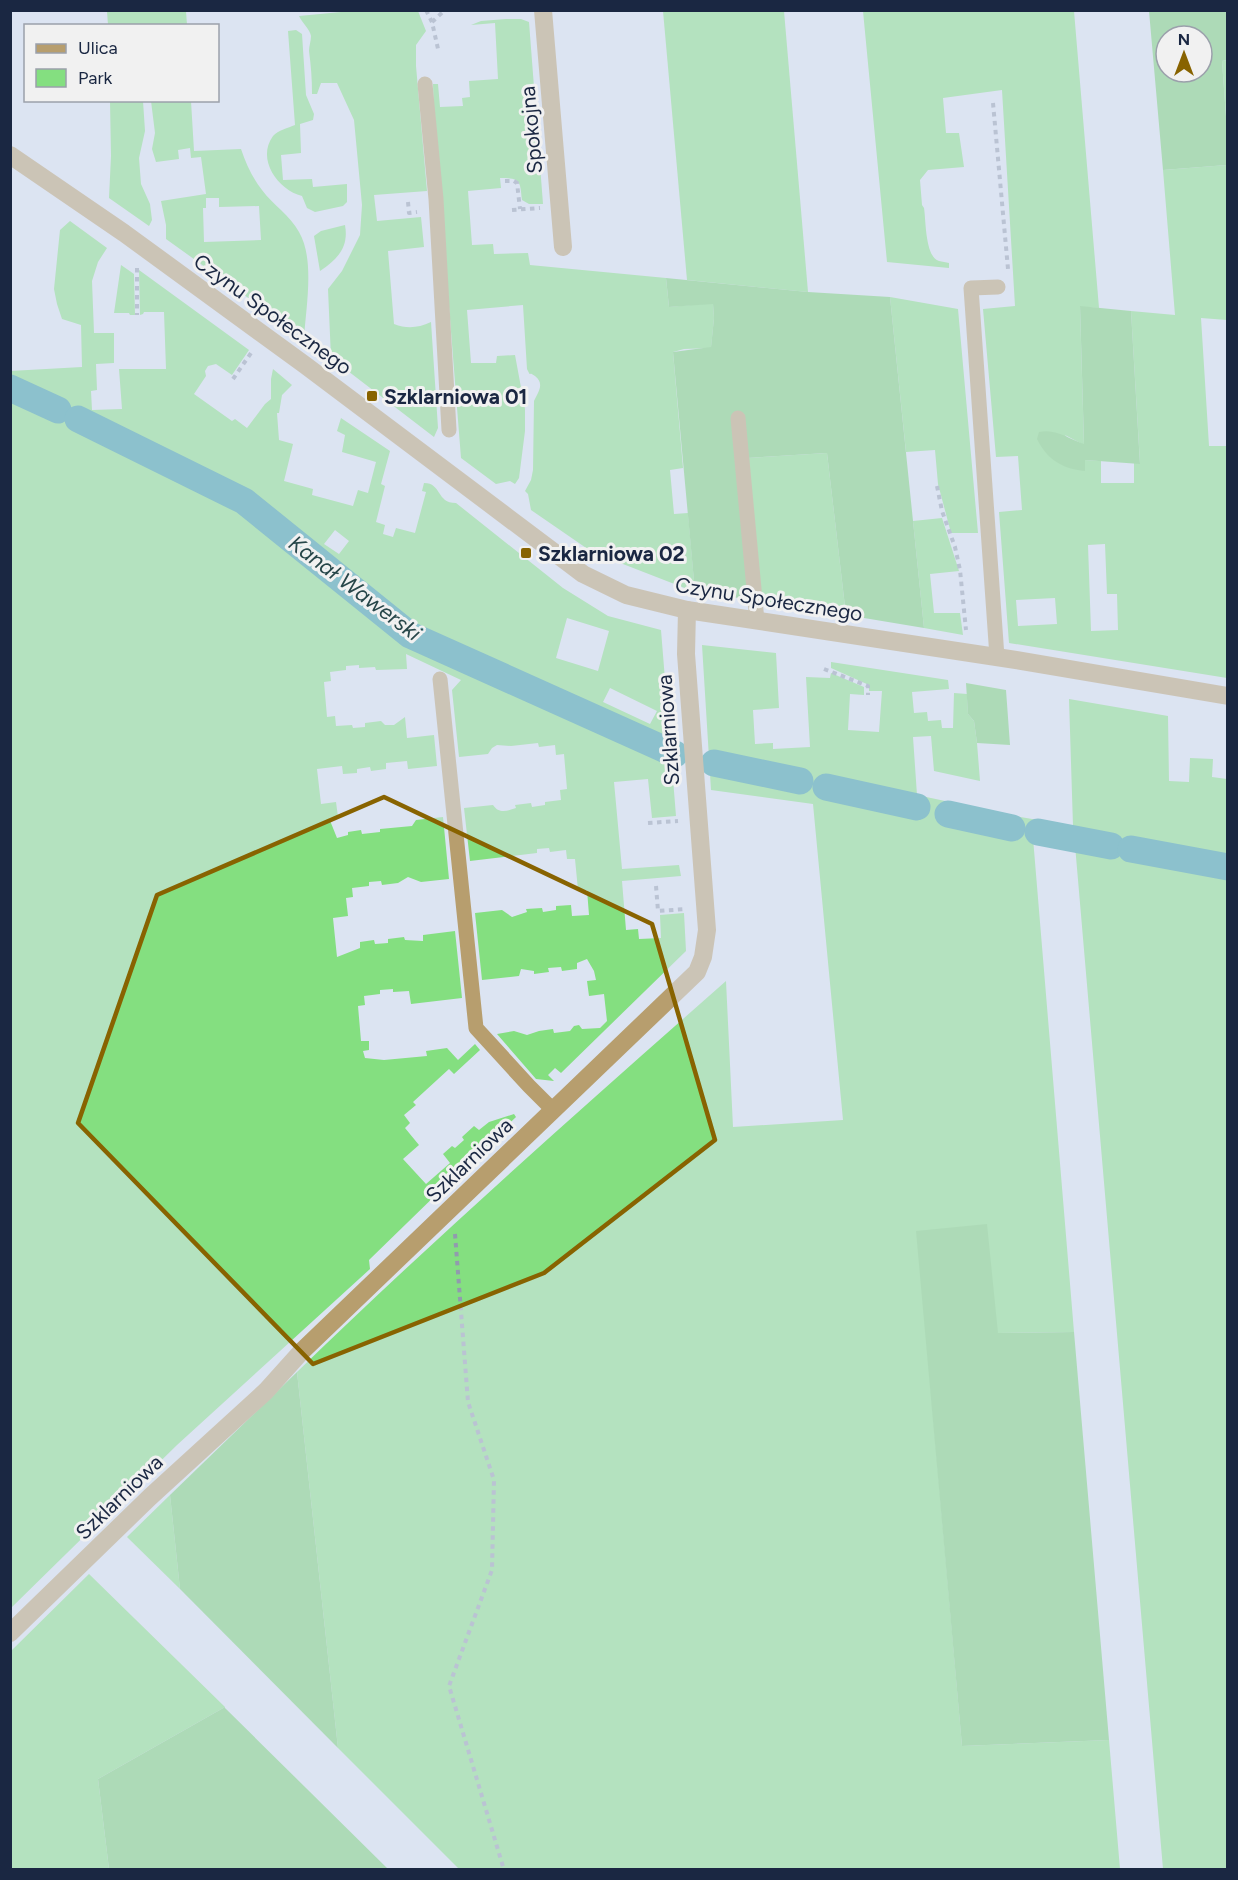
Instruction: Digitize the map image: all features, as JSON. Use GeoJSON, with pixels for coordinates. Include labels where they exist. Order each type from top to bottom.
{"type":"FeatureCollection","features":[{"type":"Feature","properties":{"kind":"street","name":"Spokojna"},"geometry":{"type":"LineString","coordinates":[[543,10],[563,247]]}},
{"type":"Feature","properties":{"kind":"street","name":"Czynu Społecznego"},"geometry":{"type":"LineString","coordinates":[[10,155],[123,233],[304,365],[583,574],[626,595],[687,610],[997,657],[1227,696]]}},
{"type":"Feature","properties":{"kind":"street","name":"Szklarniowa"},"geometry":{"type":"LineString","coordinates":[[10,1634],[150,1497],[266,1391],[301,1352],[693,977],[703,957],[707,930],[686,654],[687,610]]}},
{"type":"Feature","properties":{"kind":"lane"},"geometry":{"type":"LineString","coordinates":[[425,84],[436,200],[449,430]]}},
{"type":"Feature","properties":{"kind":"lane"},"geometry":{"type":"LineString","coordinates":[[997,657],[971,288],[998,287]]}},
{"type":"Feature","properties":{"kind":"lane"},"geometry":{"type":"LineString","coordinates":[[738,418],[757,621]]}},
{"type":"Feature","properties":{"kind":"lane"},"geometry":{"type":"LineString","coordinates":[[440,679],[476,1028],[553,1110]]}},
{"type":"Feature","properties":{"kind":"path"},"geometry":{"type":"LineString","coordinates":[[426,10],[432,22],[438,49]]}},
{"type":"Feature","properties":{"kind":"path"},"geometry":{"type":"LineString","coordinates":[[432,22],[445,10]]}},
{"type":"Feature","properties":{"kind":"path"},"geometry":{"type":"LineString","coordinates":[[993,103],[1008,271],[998,287]]}},
{"type":"Feature","properties":{"kind":"path"},"geometry":{"type":"LineString","coordinates":[[504,181],[517,183],[520,209]]}},
{"type":"Feature","properties":{"kind":"path"},"geometry":{"type":"LineString","coordinates":[[512,210],[543,207]]}},
{"type":"Feature","properties":{"kind":"path"},"geometry":{"type":"LineString","coordinates":[[137,268],[137,315]]}},
{"type":"Feature","properties":{"kind":"path"},"geometry":{"type":"LineString","coordinates":[[232,379],[252,353]]}},
{"type":"Feature","properties":{"kind":"path"},"geometry":{"type":"LineString","coordinates":[[937,486],[960,570],[967,636]]}},
{"type":"Feature","properties":{"kind":"path"},"geometry":{"type":"LineString","coordinates":[[824,669],[868,686],[868,695]]}},
{"type":"Feature","properties":{"kind":"path"},"geometry":{"type":"LineString","coordinates":[[648,823],[676,821]]}},
{"type":"Feature","properties":{"kind":"path"},"geometry":{"type":"LineString","coordinates":[[656,886],[658,911],[683,909]]}},
{"type":"Feature","properties":{"kind":"path"},"geometry":{"type":"LineString","coordinates":[[453,1208],[468,1402],[494,1480],[492,1570],[449,1686],[504,1869]]}},
{"type":"Feature","properties":{"kind":"highlighted area"},"geometry":{"type":"Polygon","coordinates":[[[384,797],[652,924],[715,1140],[544,1273],[313,1364],[78,1123],[157,895],[384,797]]]}},
{"type":"Feature","properties":{"kind":"green space"},"geometry":{"type":"Polygon","coordinates":[[[362,10],[418,11],[426,31],[416,45],[416,66],[427,191],[374,195],[377,221],[421,217],[424,247],[388,251],[394,324],[412,327],[431,322],[438,428],[434,437],[331,358],[328,289],[342,271],[360,235],[362,205],[354,120],[337,83],[321,83],[317,94],[312,94],[309,51],[311,36],[299,16],[362,10]]]}},
{"type":"Feature","properties":{"kind":"green space"},"geometry":{"type":"Polygon","coordinates":[[[107,11],[186,11],[187,24],[108,24],[107,11]]]}},
{"type":"Feature","properties":{"kind":"green space"},"geometry":{"type":"Polygon","coordinates":[[[663,11],[784,11],[808,292],[687,280],[663,11]]]}},
{"type":"Feature","properties":{"kind":"green space"},"geometry":{"type":"Polygon","coordinates":[[[863,11],[1074,11],[1099,308],[1080,307],[1084,445],[1065,435],[1085,460],[1101,461],[1101,483],[1134,483],[1134,462],[1140,463],[1131,311],[1175,315],[1163,170],[1227,165],[1227,320],[1201,318],[1209,446],[1227,446],[1227,678],[1009,643],[999,512],[1022,510],[1018,456],[996,457],[983,309],[1015,306],[1002,90],[943,98],[946,133],[959,133],[964,167],[928,170],[920,180],[931,253],[939,261],[949,263],[949,268],[887,262],[863,11]],[[1105,544],[1088,545],[1091,631],[1118,630],[1117,594],[1107,594],[1105,544]],[[1055,598],[1016,600],[1018,626],[1057,624],[1055,598]]]}},
{"type":"Feature","properties":{"kind":"green space"},"geometry":{"type":"Polygon","coordinates":[[[1149,11],[1227,11],[1227,60],[1222,61],[1227,165],[1163,170],[1155,84],[1214,84],[1214,24],[1154,24],[1154,68],[1149,11]]]}},
{"type":"Feature","properties":{"kind":"green space"},"geometry":{"type":"Polygon","coordinates":[[[521,19],[529,22],[543,204],[529,204],[522,200],[520,185],[512,179],[500,178],[501,188],[468,191],[472,245],[493,244],[494,254],[528,253],[530,265],[666,278],[669,307],[713,303],[711,348],[684,349],[673,352],[683,468],[670,470],[674,514],[688,513],[695,592],[592,552],[531,510],[528,494],[525,491],[533,470],[534,401],[540,382],[527,369],[523,305],[467,310],[471,363],[496,363],[497,356],[515,355],[525,409],[525,431],[519,478],[515,484],[510,481],[496,484],[461,458],[433,84],[438,84],[440,107],[463,106],[462,98],[470,97],[469,81],[498,79],[495,23],[471,25],[481,21],[521,19]]]}},
{"type":"Feature","properties":{"kind":"green space"},"geometry":{"type":"Polygon","coordinates":[[[296,30],[302,34],[306,95],[314,114],[313,120],[300,124],[301,153],[281,155],[283,180],[312,179],[313,187],[347,184],[347,202],[343,206],[315,212],[307,208],[302,196],[293,193],[278,180],[268,164],[268,145],[273,136],[295,125],[288,31],[296,30]]]}},
{"type":"Feature","properties":{"kind":"green space"},"geometry":{"type":"Polygon","coordinates":[[[1227,60],[1227,130],[1222,61],[1227,60]]]}},
{"type":"Feature","properties":{"kind":"green space"},"geometry":{"type":"Polygon","coordinates":[[[110,102],[143,102],[145,131],[139,158],[141,184],[150,204],[152,220],[149,226],[109,198],[110,102]]]}},
{"type":"Feature","properties":{"kind":"green space"},"geometry":{"type":"Polygon","coordinates":[[[151,102],[191,102],[194,151],[241,149],[258,185],[291,220],[304,243],[308,283],[304,338],[166,239],[166,225],[161,201],[206,194],[201,157],[191,158],[190,148],[178,150],[179,159],[156,162],[152,149],[155,133],[151,102]],[[206,198],[206,208],[203,208],[204,242],[261,240],[259,206],[219,207],[219,198],[206,198]]]}},
{"type":"Feature","properties":{"kind":"green space"},"geometry":{"type":"Polygon","coordinates":[[[70,221],[107,248],[98,262],[92,281],[94,333],[114,333],[114,363],[96,364],[97,390],[91,391],[92,410],[122,409],[119,369],[166,369],[164,312],[144,312],[140,315],[139,270],[249,350],[232,375],[216,364],[208,366],[205,371],[206,376],[194,394],[232,421],[235,419],[247,428],[271,399],[273,369],[292,385],[282,395],[279,413],[277,413],[279,440],[293,444],[284,481],[313,489],[312,495],[353,506],[358,490],[368,493],[376,462],[342,452],[345,435],[337,431],[341,418],[390,451],[381,484],[385,486],[376,522],[385,525],[383,534],[393,537],[396,528],[415,533],[426,492],[422,491],[424,483],[430,484],[445,500],[456,503],[563,588],[608,616],[661,630],[676,816],[652,818],[648,779],[614,782],[622,869],[679,865],[681,876],[622,881],[626,930],[638,929],[639,939],[661,938],[660,915],[684,913],[686,951],[561,1073],[555,1068],[548,1075],[554,1081],[536,1079],[497,1034],[514,1031],[527,1035],[553,1029],[554,1033],[570,1031],[574,1026],[579,1025],[582,1029],[600,1028],[607,1021],[604,994],[589,996],[587,981],[596,980],[587,959],[577,963],[577,969],[562,971],[561,967],[548,968],[549,972],[534,974],[534,971],[521,969],[519,976],[482,980],[475,913],[502,910],[512,917],[527,912],[526,909],[542,908],[543,912],[556,910],[556,906],[571,905],[572,916],[589,915],[587,890],[578,890],[575,859],[567,859],[566,850],[550,852],[549,848],[537,849],[537,853],[470,861],[464,808],[493,805],[503,811],[516,808],[515,805],[531,803],[532,807],[545,805],[545,802],[561,800],[560,790],[567,789],[564,754],[556,755],[555,745],[539,747],[538,743],[497,745],[488,754],[459,757],[452,690],[461,680],[406,654],[407,669],[376,670],[375,667],[359,668],[359,665],[346,666],[346,670],[330,672],[331,681],[324,682],[327,717],[335,716],[336,726],[365,727],[365,723],[381,721],[385,725],[394,725],[405,717],[407,738],[434,735],[437,766],[408,769],[407,761],[386,763],[386,769],[371,771],[370,767],[357,769],[357,773],[343,774],[342,766],[317,769],[321,804],[336,802],[338,817],[329,818],[337,838],[348,835],[348,832],[361,830],[362,834],[380,832],[380,829],[412,826],[416,820],[443,817],[449,879],[421,882],[408,877],[398,883],[382,885],[381,881],[369,882],[369,886],[352,888],[353,897],[346,898],[348,916],[333,918],[337,957],[360,948],[360,942],[374,940],[375,944],[388,943],[388,939],[404,937],[405,940],[423,941],[423,935],[455,931],[462,998],[411,1004],[409,991],[380,990],[380,994],[364,996],[365,1005],[358,1006],[361,1041],[369,1041],[369,1050],[363,1051],[365,1058],[384,1060],[427,1056],[426,1051],[447,1048],[458,1060],[475,1044],[480,1050],[454,1074],[449,1069],[413,1102],[416,1105],[404,1115],[410,1123],[405,1128],[419,1145],[403,1159],[426,1184],[450,1163],[443,1154],[464,1140],[462,1137],[474,1126],[479,1130],[489,1122],[514,1114],[516,1117],[369,1260],[370,1269],[177,1445],[11,1608],[10,371],[82,367],[81,325],[62,319],[54,289],[60,230],[70,221]],[[335,530],[324,544],[339,554],[349,541],[335,530]],[[567,618],[556,658],[598,671],[609,631],[567,618]],[[610,688],[603,702],[650,724],[657,711],[610,688]]]}},
{"type":"Feature","properties":{"kind":"green space"},"geometry":{"type":"Polygon","coordinates":[[[345,225],[345,240],[341,252],[320,271],[314,236],[321,231],[345,225]]]}},
{"type":"Feature","properties":{"kind":"green space"},"geometry":{"type":"Polygon","coordinates":[[[121,265],[134,274],[135,315],[114,313],[121,265]]]}},
{"type":"Feature","properties":{"kind":"green space"},"geometry":{"type":"Polygon","coordinates":[[[666,278],[808,292],[890,297],[924,628],[846,615],[827,453],[747,458],[760,601],[695,592],[673,352],[711,347],[713,304],[669,307],[666,278]]]}},
{"type":"Feature","properties":{"kind":"green space"},"geometry":{"type":"Polygon","coordinates":[[[890,297],[958,309],[978,533],[951,533],[938,484],[935,450],[906,452],[890,297]]]}},
{"type":"Feature","properties":{"kind":"green space"},"geometry":{"type":"Polygon","coordinates":[[[1080,306],[1131,311],[1140,464],[1085,460],[1085,471],[1077,470],[1056,462],[1045,452],[1037,439],[1039,432],[1051,431],[1084,444],[1080,306]]]}},
{"type":"Feature","properties":{"kind":"green space"},"geometry":{"type":"Polygon","coordinates":[[[827,453],[846,615],[760,601],[747,458],[827,453]]]}},
{"type":"Feature","properties":{"kind":"green space"},"geometry":{"type":"Polygon","coordinates":[[[942,518],[959,571],[930,574],[934,613],[960,613],[963,635],[924,628],[913,521],[942,518]]]}},
{"type":"Feature","properties":{"kind":"green space"},"geometry":{"type":"Polygon","coordinates":[[[702,645],[776,653],[779,708],[753,710],[755,744],[773,743],[773,749],[810,747],[806,677],[830,678],[831,673],[864,687],[864,695],[850,694],[848,730],[879,732],[882,691],[869,691],[869,685],[831,668],[831,662],[948,680],[949,689],[912,692],[914,713],[927,712],[928,721],[941,720],[942,728],[953,728],[954,693],[967,694],[968,714],[974,721],[980,781],[934,771],[931,736],[913,737],[917,795],[1073,826],[1069,699],[1168,716],[1169,781],[1189,782],[1190,758],[1213,759],[1212,777],[1227,779],[1227,1869],[1163,1869],[1075,845],[1033,838],[1074,1332],[998,1333],[917,1231],[962,1746],[1109,1740],[1120,1869],[459,1869],[338,1748],[297,1372],[563,1125],[726,981],[733,1127],[843,1120],[813,804],[711,790],[702,645]]]}},
{"type":"Feature","properties":{"kind":"green space"},"geometry":{"type":"Polygon","coordinates":[[[966,683],[1006,690],[1010,745],[977,743],[974,721],[968,714],[966,683]]]}},
{"type":"Feature","properties":{"kind":"green space"},"geometry":{"type":"Polygon","coordinates":[[[987,1224],[998,1333],[1074,1332],[1109,1740],[962,1746],[916,1231],[987,1224]]]}},
{"type":"Feature","properties":{"kind":"green space"},"geometry":{"type":"Polygon","coordinates":[[[297,1372],[338,1748],[180,1589],[170,1495],[297,1372]]]}},
{"type":"Feature","properties":{"kind":"green space"},"geometry":{"type":"Polygon","coordinates":[[[170,1495],[180,1589],[127,1537],[170,1495]]]}},
{"type":"Feature","properties":{"kind":"green space"},"geometry":{"type":"Polygon","coordinates":[[[89,1574],[225,1707],[98,1779],[109,1869],[11,1870],[11,1651],[89,1574]]]}},
{"type":"Feature","properties":{"kind":"green space"},"geometry":{"type":"Polygon","coordinates":[[[225,1707],[388,1869],[109,1869],[98,1779],[225,1707]]]}},
{"type":"Feature","properties":{"kind":"waterway","name":"Kanał Wawerski"},"geometry":{"type":"LineString","coordinates":[[10,388],[58,410]]}},
{"type":"Feature","properties":{"kind":"waterway","name":"Kanał Wawerski"},"geometry":{"type":"LineString","coordinates":[[78,419],[244,501],[410,635],[675,754]]}},
{"type":"Feature","properties":{"kind":"waterway","name":"Kanał Wawerski"},"geometry":{"type":"LineString","coordinates":[[714,763],[800,781]]}},
{"type":"Feature","properties":{"kind":"waterway","name":"Kanał Wawerski"},"geometry":{"type":"LineString","coordinates":[[826,787],[917,807]]}},
{"type":"Feature","properties":{"kind":"waterway","name":"Kanał Wawerski"},"geometry":{"type":"LineString","coordinates":[[948,814],[1012,828]]}},
{"type":"Feature","properties":{"kind":"waterway","name":"Kanał Wawerski"},"geometry":{"type":"LineString","coordinates":[[1038,832],[1111,846]]}},
{"type":"Feature","properties":{"kind":"waterway","name":"Kanał Wawerski"},"geometry":{"type":"LineString","coordinates":[[1131,849],[1228,867]]}},
{"type":"Feature","properties":{"kind":"place","name":"Szklarniowa 01"},"geometry":{"type":"Point","coordinates":[372,396]}},
{"type":"Feature","properties":{"kind":"place","name":"Szklarniowa 02"},"geometry":{"type":"Point","coordinates":[526,553]}}]}
